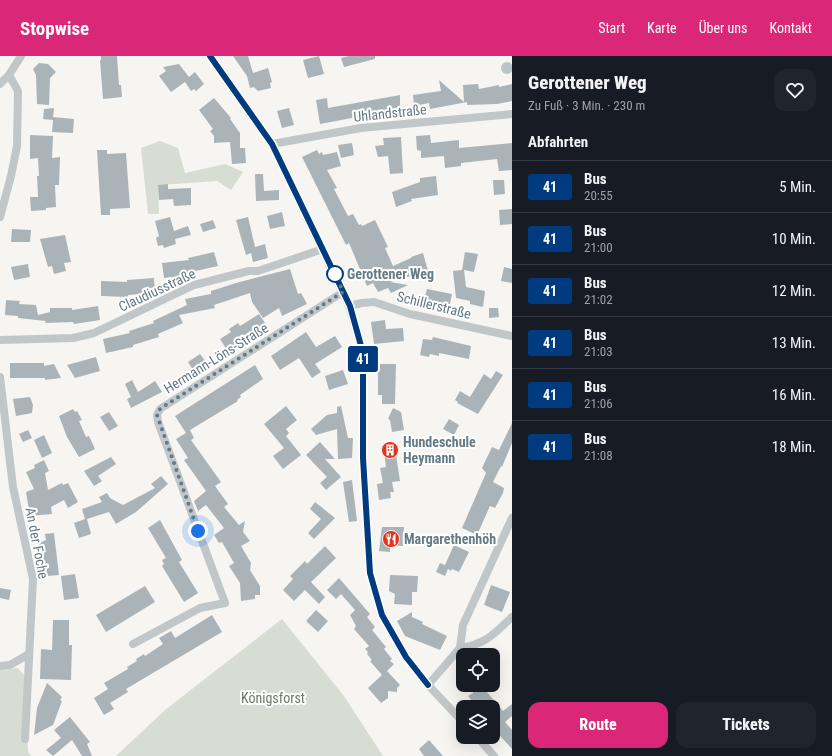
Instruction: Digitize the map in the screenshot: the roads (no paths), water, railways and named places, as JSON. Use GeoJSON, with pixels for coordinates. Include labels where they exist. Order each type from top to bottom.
{"type":"FeatureCollection","features":[{"type":"Feature","properties":{"kind":"street"},"geometry":{"type":"LineString","coordinates":[[0,84],[9,75],[21,56]]}},
{"type":"Feature","properties":{"kind":"street"},"geometry":{"type":"LineString","coordinates":[[210,56],[272,144],[350,306],[363,353],[363,458],[370,573],[382,615],[406,657],[428,685],[456,715]]}},
{"type":"Feature","properties":{"kind":"street"},"geometry":{"type":"LineString","coordinates":[[0,217],[17,146],[18,91],[9,75]]}},
{"type":"Feature","properties":{"kind":"street","name":"Uhlandstraße"},"geometry":{"type":"LineString","coordinates":[[272,144],[360,128],[512,114]]}},
{"type":"Feature","properties":{"kind":"street","name":"Claudiusstraße"},"geometry":{"type":"LineString","coordinates":[[0,340],[73,338],[94,333],[194,285],[243,272],[258,271],[323,249]]}},
{"type":"Feature","properties":{"kind":"street","name":"Hermann-Löns-Straße"},"geometry":{"type":"LineString","coordinates":[[133,644],[200,608],[225,603],[158,422],[157,415],[160,409],[343,292]]}},
{"type":"Feature","properties":{"kind":"street","name":"Schillerstraße"},"geometry":{"type":"LineString","coordinates":[[350,306],[374,302],[410,314],[512,336]]}},
{"type":"Feature","properties":{"kind":"street","name":"An der Foche"},"geometry":{"type":"LineString","coordinates":[[0,377],[13,487],[33,579],[25,739]]}},
{"type":"Feature","properties":{"kind":"street"},"geometry":{"type":"LineString","coordinates":[[512,518],[463,625],[460,648],[476,646],[491,636],[512,617]]}},
{"type":"Feature","properties":{"kind":"street"},"geometry":{"type":"LineString","coordinates":[[428,685],[456,653]]}},
{"type":"Feature","properties":{"kind":"street"},"geometry":{"type":"LineString","coordinates":[[0,666],[10,665],[29,654]]}},
{"type":"Feature","properties":{"kind":"street"},"geometry":{"type":"LineString","coordinates":[[483,744],[494,756]]}},
{"type":"Feature","properties":{"kind":"place","name":"Gerottener Weg"},"geometry":{"type":"Point","coordinates":[335,274]}},
{"type":"Feature","properties":{"kind":"place","name":"Hundeschule Heymann"},"geometry":{"type":"Point","coordinates":[390,450]}},
{"type":"Feature","properties":{"kind":"place","name":"Margarethenhöh"},"geometry":{"type":"Point","coordinates":[391,539]}},
{"type":"Feature","properties":{"kind":"park label","name":"Königsforst"},"geometry":{"type":"Point","coordinates":[273,698]}}]}
